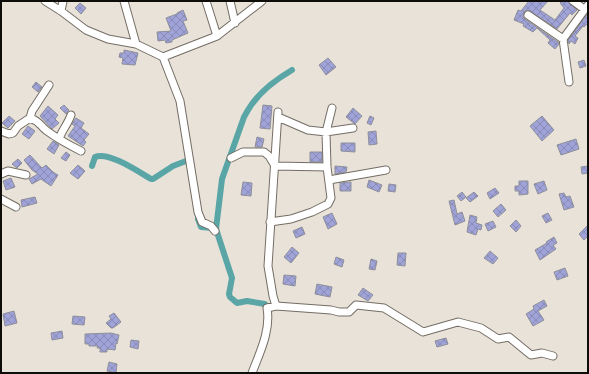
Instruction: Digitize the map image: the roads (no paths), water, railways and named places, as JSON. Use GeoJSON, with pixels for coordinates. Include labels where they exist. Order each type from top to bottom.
{"type":"FeatureCollection","features":[{"type":"Feature","properties":{"kind":"street"},"geometry":{"type":"LineString","coordinates":[[45,1],[86,30],[108,39],[136,44],[162,57],[180,101],[198,212],[202,222],[213,228]]}},
{"type":"Feature","properties":{"kind":"street"},"geometry":{"type":"LineString","coordinates":[[61,11],[63,1]]}},
{"type":"Feature","properties":{"kind":"street"},"geometry":{"type":"LineString","coordinates":[[124,1],[136,44]]}},
{"type":"Feature","properties":{"kind":"street"},"geometry":{"type":"LineString","coordinates":[[206,1],[217,36]]}},
{"type":"Feature","properties":{"kind":"street"},"geometry":{"type":"LineString","coordinates":[[230,1],[235,22]]}},
{"type":"Feature","properties":{"kind":"street"},"geometry":{"type":"LineString","coordinates":[[162,57],[217,36],[262,1]]}},
{"type":"Feature","properties":{"kind":"street"},"geometry":{"type":"LineString","coordinates":[[569,82],[563,39],[586,7],[573,1]]}},
{"type":"Feature","properties":{"kind":"street"},"geometry":{"type":"LineString","coordinates":[[528,15],[563,39]]}},
{"type":"Feature","properties":{"kind":"street"},"geometry":{"type":"LineString","coordinates":[[1,131],[9,134],[13,133],[18,126],[30,118],[32,111],[49,85]]}},
{"type":"Feature","properties":{"kind":"street"},"geometry":{"type":"LineString","coordinates":[[270,222],[291,219],[312,212],[328,204],[330,198],[326,132],[332,108]]}},
{"type":"Feature","properties":{"kind":"street"},"geometry":{"type":"LineString","coordinates":[[276,306],[268,266],[278,114],[308,130],[326,132],[353,128]]}},
{"type":"Feature","properties":{"kind":"street"},"geometry":{"type":"LineString","coordinates":[[59,139],[71,115]]}},
{"type":"Feature","properties":{"kind":"street"},"geometry":{"type":"LineString","coordinates":[[30,118],[38,121],[46,130],[59,139],[81,151]]}},
{"type":"Feature","properties":{"kind":"street"},"geometry":{"type":"LineString","coordinates":[[231,158],[243,152],[264,152],[269,156],[275,166]]}},
{"type":"Feature","properties":{"kind":"street"},"geometry":{"type":"LineString","coordinates":[[275,166],[327,167]]}},
{"type":"Feature","properties":{"kind":"street"},"geometry":{"type":"LineString","coordinates":[[329,180],[386,170]]}},
{"type":"Feature","properties":{"kind":"street"},"geometry":{"type":"LineString","coordinates":[[1,174],[8,171],[26,175]]}},
{"type":"Feature","properties":{"kind":"street"},"geometry":{"type":"LineString","coordinates":[[1,199],[16,207]]}},
{"type":"Feature","properties":{"kind":"street"},"geometry":{"type":"LineString","coordinates":[[252,373],[263,346],[269,320],[267,308],[276,306],[331,310],[339,312],[349,312],[356,305],[384,308],[423,332],[458,322],[481,328],[498,340],[509,337],[531,355],[542,353],[553,356]]}},
{"type":"Feature","properties":{"kind":"waterway"},"geometry":{"type":"LineString","coordinates":[[265,304],[247,301],[237,303],[230,297],[229,294],[232,278],[216,229],[222,179],[244,117],[252,104],[262,93],[279,78],[292,70]]}},
{"type":"Feature","properties":{"kind":"waterway"},"geometry":{"type":"LineString","coordinates":[[92,166],[95,157],[108,157],[115,159],[153,179],[173,166],[186,161]]}},
{"type":"Feature","properties":{"kind":"waterway"},"geometry":{"type":"LineString","coordinates":[[198,219],[201,227],[213,228]]}}]}
